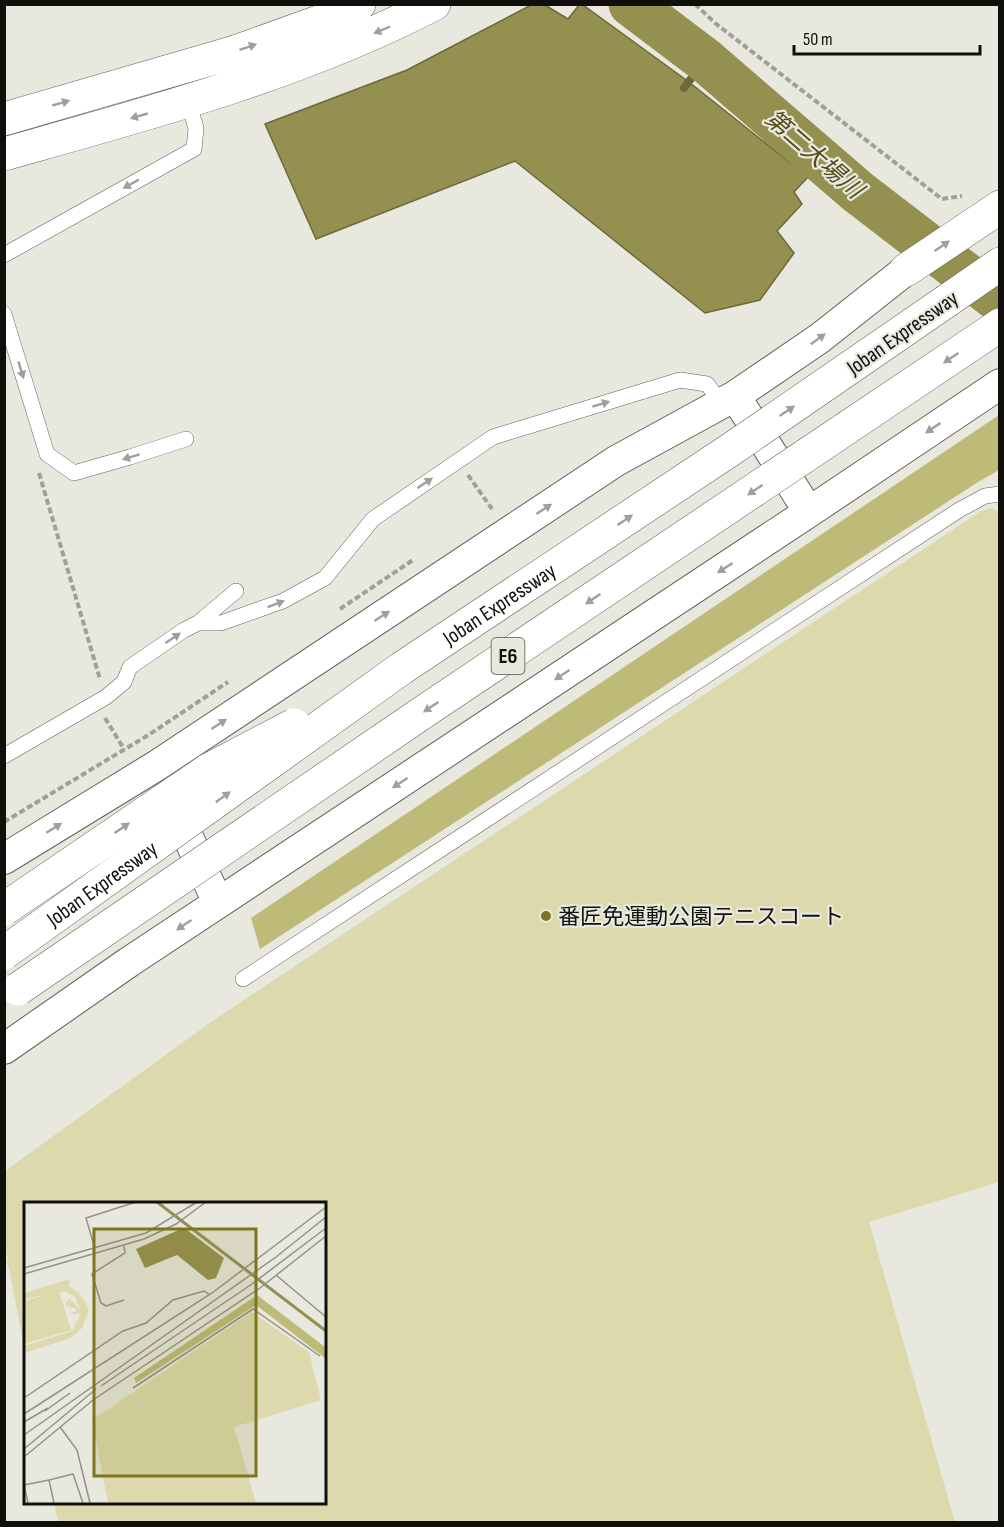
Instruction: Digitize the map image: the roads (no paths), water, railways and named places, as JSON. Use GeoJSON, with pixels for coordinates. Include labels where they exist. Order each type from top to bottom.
{"type":"FeatureCollection","features":[{"type":"Feature","properties":{"kind":"main road"},"geometry":{"type":"LineString","coordinates":[[5,117],[235,52],[324,20],[359,4]]}},
{"type":"Feature","properties":{"kind":"main road"},"geometry":{"type":"LineString","coordinates":[[4,154],[188,101],[309,60],[397,24],[434,4]]}},
{"type":"Feature","properties":{"kind":"main road"},"geometry":{"type":"LineString","coordinates":[[906,270],[989,214]]}},
{"type":"Feature","properties":{"kind":"main road","name":"Joban Expressway"},"geometry":{"type":"LineString","coordinates":[[4,953],[402,668],[743,441],[999,264]]}},
{"type":"Feature","properties":{"kind":"main road","name":"Joban Expressway"},"geometry":{"type":"LineString","coordinates":[[9,996],[402,726],[999,325]]}},
{"type":"Feature","properties":{"kind":"main road"},"geometry":{"type":"LineString","coordinates":[[4,909],[210,768],[402,668]]}},
{"type":"Feature","properties":{"kind":"street"},"geometry":{"type":"LineString","coordinates":[[4,859],[156,766],[616,461],[729,400],[820,338],[906,270]]}},
{"type":"Feature","properties":{"kind":"street"},"geometry":{"type":"LineString","coordinates":[[4,1049],[129,962],[999,384]]}},
{"type":"Feature","properties":{"kind":"street"},"geometry":{"type":"LineString","coordinates":[[729,400],[809,512]]}},
{"type":"Feature","properties":{"kind":"street"},"geometry":{"type":"LineString","coordinates":[[156,766],[218,903]]}},
{"type":"Feature","properties":{"kind":"lane"},"geometry":{"type":"LineString","coordinates":[[4,255],[194,149],[196,128],[188,101]]}},
{"type":"Feature","properties":{"kind":"lane"},"geometry":{"type":"LineString","coordinates":[[4,314],[47,454],[74,473],[186,439]]}},
{"type":"Feature","properties":{"kind":"lane"},"geometry":{"type":"LineString","coordinates":[[198,623],[221,623],[283,601],[324,578],[373,519],[493,437],[680,380],[707,384],[729,400]]}},
{"type":"Feature","properties":{"kind":"lane"},"geometry":{"type":"LineString","coordinates":[[243,979],[959,510],[985,496],[999,494]]}},
{"type":"Feature","properties":{"kind":"lane"},"geometry":{"type":"LineString","coordinates":[[4,756],[100,699],[124,682],[130,667],[198,623],[236,591]]}},
{"type":"Feature","properties":{"kind":"waterway","name":"第二大場川"},"geometry":{"type":"LineString","coordinates":[[631,4],[705,60],[858,192],[1000,301]]}},
{"type":"Feature","properties":{"kind":"waterway"},"geometry":{"type":"LineString","coordinates":[[684,88],[705,60]]}},
{"type":"Feature","properties":{"kind":"place","name":"番匠免運動公園テニスコート"},"geometry":{"type":"Point","coordinates":[546,916]}}]}
